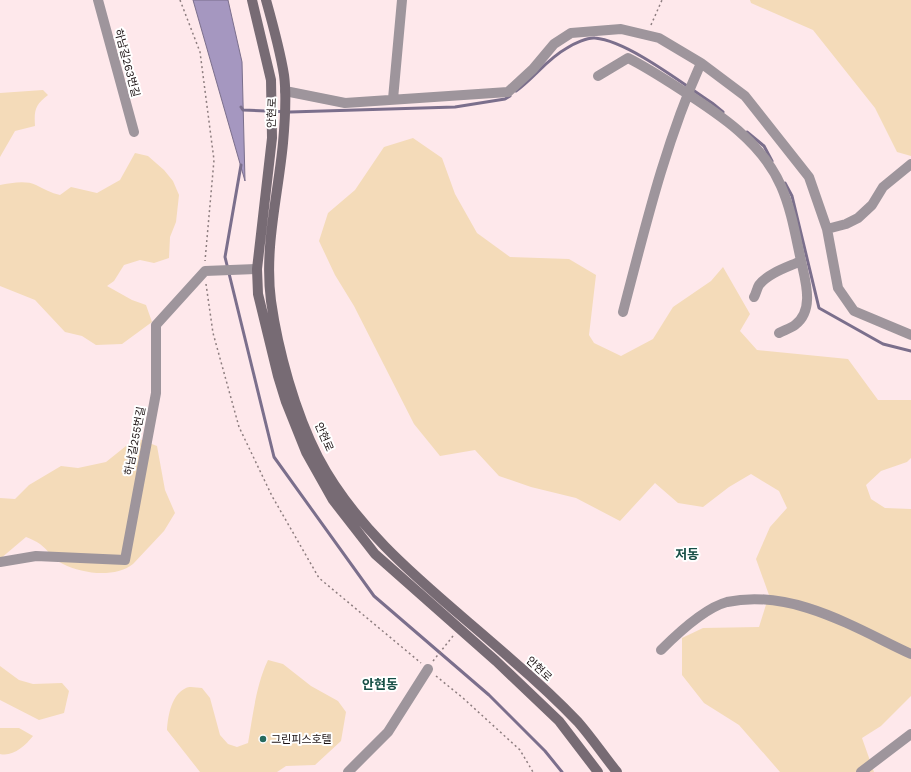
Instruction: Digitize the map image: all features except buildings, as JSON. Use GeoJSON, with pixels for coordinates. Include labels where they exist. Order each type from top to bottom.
{"type":"FeatureCollection","features":[{"type":"Feature","properties":{"kind":"street","name":"하남길263번길"},"geometry":{"type":"LineString","coordinates":[[98,0],[134,132]]}},
{"type":"Feature","properties":{"kind":"street","name":"안현로"},"geometry":{"type":"LineString","coordinates":[[252,0],[266,58],[271,91],[272,138],[257,269],[258,294],[278,376],[295,427],[317,473],[333,500],[375,554],[458,629],[496,661],[559,721],[598,772]]}},
{"type":"Feature","properties":{"kind":"street","name":"안현로"},"geometry":{"type":"LineString","coordinates":[[266,0],[284,74],[285,91],[283,142],[270,239],[268,269],[275,326],[298,408],[318,457],[348,502],[390,552],[512,660],[578,722],[617,772]]}},
{"type":"Feature","properties":{"kind":"street"},"geometry":{"type":"LineString","coordinates":[[393,99],[402,0]]}},
{"type":"Feature","properties":{"kind":"street"},"geometry":{"type":"LineString","coordinates":[[271,91],[285,91],[345,103],[508,92],[533,69],[554,44],[572,33],[621,29],[659,38],[701,63],[745,96],[809,177],[827,230],[838,288],[854,311],[911,335]]}},
{"type":"Feature","properties":{"kind":"street"},"geometry":{"type":"LineString","coordinates":[[598,76],[628,58],[644,66],[689,90],[747,138],[768,163],[781,186],[792,221],[808,294],[805,313],[797,324],[779,333]]}},
{"type":"Feature","properties":{"kind":"street"},"geometry":{"type":"LineString","coordinates":[[623,312],[665,156],[689,90],[701,63]]}},
{"type":"Feature","properties":{"kind":"street"},"geometry":{"type":"LineString","coordinates":[[827,230],[846,224],[858,218],[872,205],[884,188],[911,164]]}},
{"type":"Feature","properties":{"kind":"street"},"geometry":{"type":"LineString","coordinates":[[754,297],[758,286],[766,279],[782,269],[801,261]]}},
{"type":"Feature","properties":{"kind":"street"},"geometry":{"type":"LineString","coordinates":[[257,269],[268,269]]}},
{"type":"Feature","properties":{"kind":"street","name":"하남길255번길"},"geometry":{"type":"LineString","coordinates":[[0,562],[36,556],[125,560],[156,393],[156,325],[204,271],[257,269]]}},
{"type":"Feature","properties":{"kind":"street"},"geometry":{"type":"LineString","coordinates":[[661,650],[676,636],[711,609],[726,602],[770,600],[799,605],[837,619],[911,654]]}},
{"type":"Feature","properties":{"kind":"street"},"geometry":{"type":"LineString","coordinates":[[348,772],[388,732],[428,668]]}},
{"type":"Feature","properties":{"kind":"street"},"geometry":{"type":"LineString","coordinates":[[861,772],[911,734]]}},
{"type":"Feature","properties":{"kind":"path"},"geometry":{"type":"LineString","coordinates":[[646,35],[662,0]]}},
{"type":"Feature","properties":{"kind":"path"},"geometry":{"type":"LineString","coordinates":[[428,668],[445,648],[458,629]]}},
{"type":"Feature","properties":{"kind":"shaded area"},"geometry":{"type":"Polygon","coordinates":[[[193,0],[228,0],[242,62],[245,181],[193,0]]]}},
{"type":"Feature","properties":{"kind":"shaded area"},"geometry":{"type":"Polygon","coordinates":[[[750,0],[911,0],[911,156],[897,152],[875,108],[813,30],[751,3],[750,0]]]}},
{"type":"Feature","properties":{"kind":"shaded area"},"geometry":{"type":"Polygon","coordinates":[[[43,90],[48,95],[36,108],[35,126],[15,131],[0,157],[0,93],[43,90]]]}},
{"type":"Feature","properties":{"kind":"shaded area"},"geometry":{"type":"Polygon","coordinates":[[[413,138],[442,158],[455,194],[477,233],[510,257],[569,259],[596,275],[589,335],[594,343],[621,356],[653,339],[673,307],[711,281],[723,267],[750,314],[740,331],[757,350],[848,359],[878,400],[911,400],[911,458],[907,462],[881,471],[866,485],[871,499],[885,508],[911,509],[911,696],[881,726],[862,738],[874,772],[780,772],[739,725],[704,703],[682,675],[682,638],[703,628],[759,627],[769,595],[756,559],[770,527],[787,508],[779,491],[751,474],[729,487],[703,507],[678,503],[655,483],[620,521],[576,498],[531,487],[499,476],[475,450],[440,456],[414,424],[354,306],[335,275],[319,241],[328,213],[355,190],[384,147],[413,138]]]}},
{"type":"Feature","properties":{"kind":"shaded area"},"geometry":{"type":"Polygon","coordinates":[[[135,153],[148,156],[164,170],[173,181],[179,195],[176,222],[170,237],[169,258],[154,263],[140,260],[124,265],[114,281],[107,286],[132,300],[146,305],[152,322],[122,344],[96,345],[82,336],[65,332],[35,300],[0,286],[0,185],[18,182],[32,183],[60,195],[71,187],[97,193],[120,180],[135,153]]]}},
{"type":"Feature","properties":{"kind":"shaded area"},"geometry":{"type":"Polygon","coordinates":[[[136,438],[157,446],[165,490],[175,513],[164,531],[133,564],[126,568],[108,573],[80,570],[60,562],[40,544],[26,537],[0,559],[0,498],[15,499],[29,485],[61,466],[78,468],[106,462],[136,438]]]}},
{"type":"Feature","properties":{"kind":"shaded area"},"geometry":{"type":"Polygon","coordinates":[[[268,660],[283,664],[311,686],[338,701],[346,712],[341,741],[315,765],[286,766],[277,772],[200,772],[167,730],[169,712],[177,696],[181,691],[188,687],[202,688],[210,698],[220,735],[228,744],[237,747],[248,743],[258,690],[268,660]]]}},
{"type":"Feature","properties":{"kind":"shaded area"},"geometry":{"type":"Polygon","coordinates":[[[0,666],[19,680],[33,684],[62,683],[69,691],[64,713],[39,720],[0,700],[0,666]]]}},
{"type":"Feature","properties":{"kind":"shaded area"},"geometry":{"type":"Polygon","coordinates":[[[0,728],[19,728],[33,736],[18,750],[10,754],[0,754],[0,728]]]}},
{"type":"Feature","properties":{"kind":"waterway"},"geometry":{"type":"LineString","coordinates":[[516,91],[560,52],[581,41],[595,38],[623,47],[655,64],[723,112]]}},
{"type":"Feature","properties":{"kind":"waterway"},"geometry":{"type":"LineString","coordinates":[[241,107],[243,110],[290,112],[455,107],[505,99],[510,96]]}},
{"type":"Feature","properties":{"kind":"waterway"},"geometry":{"type":"LineString","coordinates":[[747,132],[764,146],[772,161]]}},
{"type":"Feature","properties":{"kind":"waterway"},"geometry":{"type":"LineString","coordinates":[[241,165],[225,257],[274,457],[374,596],[489,695],[545,751],[562,772]]}},
{"type":"Feature","properties":{"kind":"waterway"},"geometry":{"type":"LineString","coordinates":[[785,183],[792,196],[819,308],[883,344],[911,351]]}},
{"type":"Feature","properties":{"kind":"place","name":"그린피스호텔"},"geometry":{"type":"Point","coordinates":[263,739]}},
{"type":"Feature","properties":{"kind":"district","name":"저동"},"geometry":{"type":"Point","coordinates":[687,554]}},
{"type":"Feature","properties":{"kind":"district","name":"안현동"},"geometry":{"type":"Point","coordinates":[380,684]}}]}
